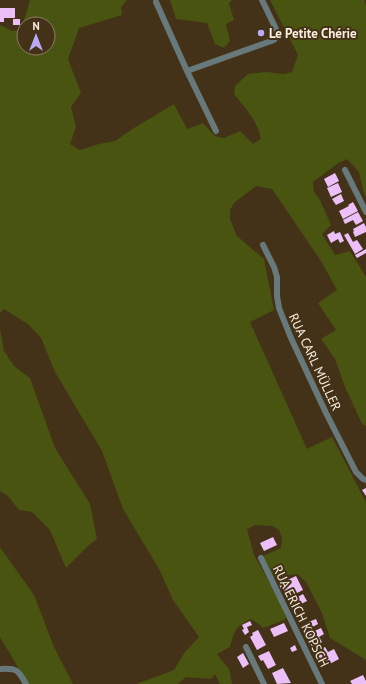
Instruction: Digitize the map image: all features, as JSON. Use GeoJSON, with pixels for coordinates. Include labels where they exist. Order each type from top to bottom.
{"type":"FeatureCollection","features":[{"type":"Feature","properties":{"kind":"street"},"geometry":{"type":"LineString","coordinates":[[187,71],[274,40],[277,36],[276,29],[262,0]]}},
{"type":"Feature","properties":{"kind":"street"},"geometry":{"type":"LineString","coordinates":[[156,2],[216,131]]}},
{"type":"Feature","properties":{"kind":"street"},"geometry":{"type":"LineString","coordinates":[[345,170],[366,212]]}},
{"type":"Feature","properties":{"kind":"street","name":"RUA CARL MÜLLER"},"geometry":{"type":"LineString","coordinates":[[263,246],[274,267],[277,277],[277,296],[279,308],[291,338],[326,413],[356,472],[366,480]]}},
{"type":"Feature","properties":{"kind":"street","name":"RUA ERICH KOPSCH"},"geometry":{"type":"LineString","coordinates":[[261,558],[322,684]]}},
{"type":"Feature","properties":{"kind":"street"},"geometry":{"type":"LineString","coordinates":[[246,647],[264,684]]}},
{"type":"Feature","properties":{"kind":"street"},"geometry":{"type":"LineString","coordinates":[[1,669],[12,668],[20,673],[26,684]]}},
{"type":"Feature","properties":{"kind":"green space"},"geometry":{"type":"Polygon","coordinates":[[[30,0],[127,0],[121,7],[122,15],[79,28],[68,59],[81,93],[71,107],[76,127],[70,144],[80,150],[115,141],[174,104],[187,129],[203,123],[215,136],[224,138],[240,131],[253,144],[261,139],[259,132],[250,115],[234,94],[235,86],[248,74],[266,72],[284,74],[292,72],[298,55],[270,0],[364,0],[366,5],[366,197],[359,172],[347,159],[337,164],[313,182],[314,192],[320,200],[331,225],[322,234],[335,255],[350,251],[366,277],[366,426],[362,424],[345,387],[335,359],[321,339],[336,330],[318,303],[337,290],[321,261],[272,189],[256,186],[234,203],[230,210],[230,219],[237,236],[264,259],[274,310],[250,322],[307,449],[332,437],[366,502],[366,660],[330,638],[322,613],[306,582],[297,574],[274,577],[263,556],[281,548],[282,538],[279,530],[272,526],[255,525],[247,529],[254,555],[280,601],[286,618],[263,628],[251,619],[238,627],[230,647],[217,654],[229,669],[232,684],[220,684],[215,674],[211,679],[186,677],[178,684],[136,684],[174,670],[185,652],[199,637],[173,600],[159,569],[123,509],[102,451],[55,372],[41,338],[29,325],[4,309],[0,313],[0,25],[12,31],[16,31],[16,56],[56,56],[56,16],[25,16],[30,0]]]}},
{"type":"Feature","properties":{"kind":"green space"},"geometry":{"type":"Polygon","coordinates":[[[170,0],[232,0],[229,3],[234,20],[226,24],[230,41],[224,48],[215,44],[207,23],[176,19],[170,0]]]}},
{"type":"Feature","properties":{"kind":"green space"},"geometry":{"type":"Polygon","coordinates":[[[0,329],[4,351],[14,366],[30,378],[55,448],[90,504],[97,539],[66,568],[50,530],[32,512],[19,510],[8,496],[0,491],[0,329]]]}},
{"type":"Feature","properties":{"kind":"green space"},"geometry":{"type":"Polygon","coordinates":[[[0,547],[34,595],[54,647],[73,684],[28,684],[0,637],[0,547]]]}},
{"type":"Feature","properties":{"kind":"building"},"geometry":{"type":"Polygon","coordinates":[[[0,8],[15,8],[15,18],[4,18],[4,22],[0,22],[0,8]]]}},
{"type":"Feature","properties":{"kind":"building"},"geometry":{"type":"Polygon","coordinates":[[[13,19],[16,19],[16,25],[13,25],[13,19]]]}},
{"type":"Feature","properties":{"kind":"building"},"geometry":{"type":"Polygon","coordinates":[[[335,173],[339,181],[328,187],[324,179],[335,173]]]}},
{"type":"Feature","properties":{"kind":"building"},"geometry":{"type":"Polygon","coordinates":[[[338,183],[342,192],[331,197],[327,188],[338,183]]]}},
{"type":"Feature","properties":{"kind":"building"},"geometry":{"type":"Polygon","coordinates":[[[341,194],[344,201],[336,205],[332,199],[341,194]]]}},
{"type":"Feature","properties":{"kind":"building"},"geometry":{"type":"Polygon","coordinates":[[[353,202],[358,211],[343,219],[339,211],[349,206],[348,205],[353,202]]]}},
{"type":"Feature","properties":{"kind":"building"},"geometry":{"type":"Polygon","coordinates":[[[358,212],[363,221],[356,225],[353,220],[345,224],[343,220],[358,212]]]}},
{"type":"Feature","properties":{"kind":"building"},"geometry":{"type":"Polygon","coordinates":[[[364,223],[366,232],[355,237],[353,229],[364,223]]]}},
{"type":"Feature","properties":{"kind":"building"},"geometry":{"type":"Polygon","coordinates":[[[334,231],[335,234],[340,232],[344,241],[340,243],[338,239],[331,243],[327,235],[334,231]]]}},
{"type":"Feature","properties":{"kind":"building"},"geometry":{"type":"Polygon","coordinates":[[[348,233],[353,242],[357,240],[363,249],[355,254],[344,235],[348,233]]]}},
{"type":"Feature","properties":{"kind":"building"},"geometry":{"type":"Polygon","coordinates":[[[366,249],[366,253],[357,258],[355,255],[366,249]]]}},
{"type":"Feature","properties":{"kind":"building"},"geometry":{"type":"Polygon","coordinates":[[[366,488],[366,496],[362,490],[366,488]]]}},
{"type":"Feature","properties":{"kind":"building"},"geometry":{"type":"Polygon","coordinates":[[[273,537],[277,545],[264,551],[260,543],[273,537]]]}},
{"type":"Feature","properties":{"kind":"building"},"geometry":{"type":"Polygon","coordinates":[[[296,576],[303,590],[287,598],[283,588],[281,589],[279,584],[296,576]]]}},
{"type":"Feature","properties":{"kind":"building"},"geometry":{"type":"Polygon","coordinates":[[[303,594],[307,601],[295,607],[292,600],[303,594]]]}},
{"type":"Feature","properties":{"kind":"building"},"geometry":{"type":"Polygon","coordinates":[[[316,619],[318,624],[309,629],[306,623],[316,619]]]}},
{"type":"Feature","properties":{"kind":"building"},"geometry":{"type":"Polygon","coordinates":[[[250,621],[252,625],[247,627],[249,632],[245,635],[242,630],[244,629],[242,625],[250,621]]]}},
{"type":"Feature","properties":{"kind":"building"},"geometry":{"type":"Polygon","coordinates":[[[284,623],[288,631],[274,637],[270,629],[284,623]]]}},
{"type":"Feature","properties":{"kind":"building"},"geometry":{"type":"Polygon","coordinates":[[[321,628],[324,634],[319,637],[322,642],[312,647],[306,635],[321,628]]]}},
{"type":"Feature","properties":{"kind":"building"},"geometry":{"type":"Polygon","coordinates":[[[258,630],[266,645],[257,650],[250,637],[253,635],[252,633],[258,630]]]}},
{"type":"Feature","properties":{"kind":"building"},"geometry":{"type":"Polygon","coordinates":[[[295,645],[297,650],[292,652],[290,648],[295,645]]]}},
{"type":"Feature","properties":{"kind":"building"},"geometry":{"type":"Polygon","coordinates":[[[325,647],[328,652],[334,649],[339,659],[324,667],[316,652],[325,647]]]}},
{"type":"Feature","properties":{"kind":"building"},"geometry":{"type":"Polygon","coordinates":[[[269,651],[276,665],[268,669],[263,660],[261,661],[258,656],[269,651]]]}},
{"type":"Feature","properties":{"kind":"building"},"geometry":{"type":"Polygon","coordinates":[[[243,653],[249,664],[243,668],[237,657],[243,653]]]}},
{"type":"Feature","properties":{"kind":"building"},"geometry":{"type":"Polygon","coordinates":[[[283,668],[291,683],[277,684],[272,673],[283,668]]]}},
{"type":"Feature","properties":{"kind":"building"},"geometry":{"type":"Polygon","coordinates":[[[363,675],[366,684],[352,684],[350,681],[363,675]]]}},
{"type":"Feature","properties":{"kind":"place","name":"Le Petite Chérie"},"geometry":{"type":"Point","coordinates":[261,33]}}]}
